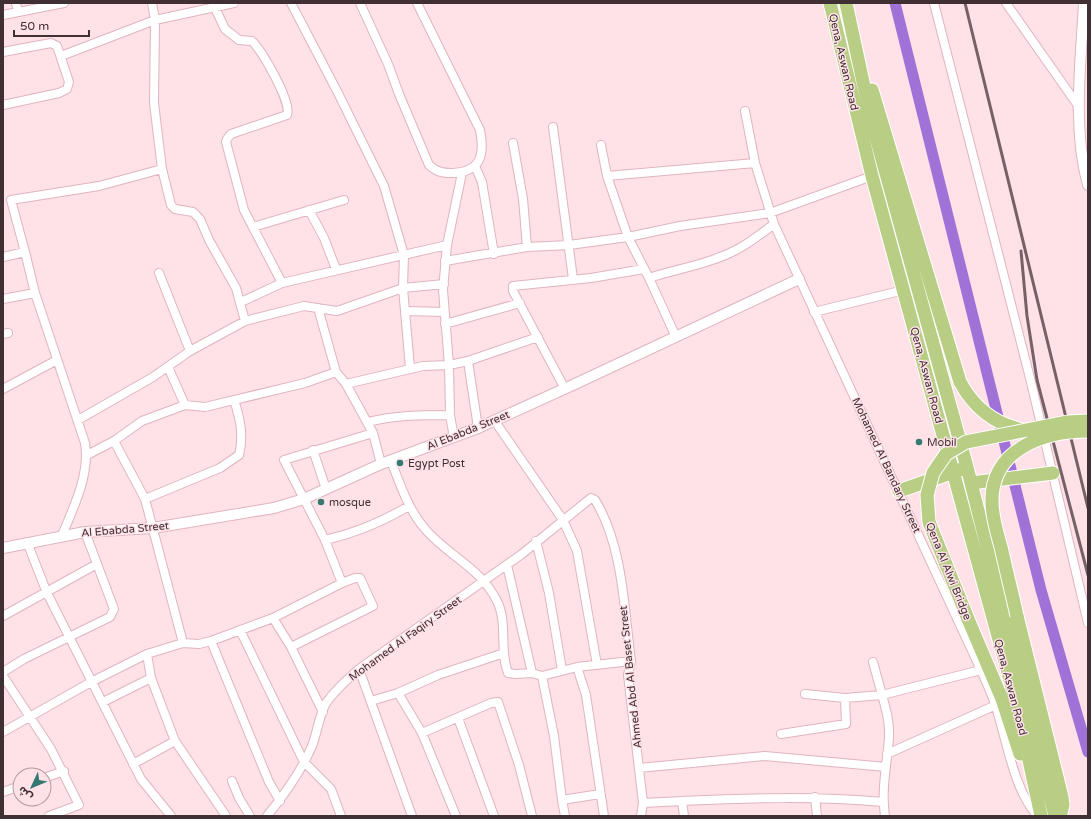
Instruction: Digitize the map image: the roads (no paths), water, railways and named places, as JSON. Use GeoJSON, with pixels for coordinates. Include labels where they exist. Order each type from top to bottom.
{"type":"FeatureCollection","features":[{"type":"Feature","properties":{"kind":"highway","name":"Qena, Aswan Road"},"geometry":{"type":"LineString","coordinates":[[830,3],[872,176],[1020,716],[1040,816]]}},
{"type":"Feature","properties":{"kind":"highway","name":"Qena, Aswan Road"},"geometry":{"type":"LineString","coordinates":[[846,3],[870,119],[967,467],[1055,816]]}},
{"type":"Feature","properties":{"kind":"highway"},"geometry":{"type":"LineString","coordinates":[[858,59],[868,76],[956,371],[965,391],[978,408],[986,415],[1004,425],[1023,430]]}},
{"type":"Feature","properties":{"kind":"highway"},"geometry":{"type":"LineString","coordinates":[[940,422],[953,418]]}},
{"type":"Feature","properties":{"kind":"highway","name":"Qena Al Alwi Bridge"},"geometry":{"type":"LineString","coordinates":[[1032,780],[1024,766],[1004,706],[929,522],[926,509],[929,484],[939,463],[956,447],[977,439],[1068,422],[1088,420]]}},
{"type":"Feature","properties":{"kind":"highway"},"geometry":{"type":"LineString","coordinates":[[1060,816],[1063,806],[1062,797],[992,510],[993,489],[996,478],[1009,458],[1027,443],[1045,437],[1088,431]]}},
{"type":"Feature","properties":{"kind":"highway"},"geometry":{"type":"LineString","coordinates":[[946,445],[960,441]]}},
{"type":"Feature","properties":{"kind":"highway"},"geometry":{"type":"LineString","coordinates":[[899,491],[967,467]]}},
{"type":"Feature","properties":{"kind":"highway"},"geometry":{"type":"LineString","coordinates":[[971,483],[1047,474]]}},
{"type":"Feature","properties":{"kind":"street"},"geometry":{"type":"LineString","coordinates":[[16,3],[18,12]]}},
{"type":"Feature","properties":{"kind":"street"},"geometry":{"type":"LineString","coordinates":[[3,15],[64,3]]}},
{"type":"Feature","properties":{"kind":"street"},"geometry":{"type":"LineString","coordinates":[[152,3],[155,20],[154,103],[162,169],[171,205],[175,209],[196,214],[236,288],[245,320]]}},
{"type":"Feature","properties":{"kind":"street"},"geometry":{"type":"LineString","coordinates":[[61,56],[155,20],[234,3]]}},
{"type":"Feature","properties":{"kind":"street"},"geometry":{"type":"LineString","coordinates":[[291,3],[384,186],[404,255],[403,288],[410,368]]}},
{"type":"Feature","properties":{"kind":"street"},"geometry":{"type":"LineString","coordinates":[[360,3],[388,64],[399,94],[430,165],[435,170],[442,173],[462,173],[471,170],[482,154],[480,130],[417,3]]}},
{"type":"Feature","properties":{"kind":"street"},"geometry":{"type":"LineString","coordinates":[[934,3],[1032,382],[1047,474],[1088,623]]}},
{"type":"Feature","properties":{"kind":"street"},"geometry":{"type":"LineString","coordinates":[[1006,3],[1080,107]]}},
{"type":"Feature","properties":{"kind":"street"},"geometry":{"type":"LineString","coordinates":[[1084,3],[1080,107],[1083,168],[1088,185]]}},
{"type":"Feature","properties":{"kind":"street"},"geometry":{"type":"LineString","coordinates":[[215,8],[225,29],[239,40],[252,41],[259,49],[287,104],[287,115],[277,120],[231,134],[227,138],[229,157],[244,210],[282,283]]}},
{"type":"Feature","properties":{"kind":"street"},"geometry":{"type":"LineString","coordinates":[[3,52],[51,43],[57,46],[69,82],[67,89],[60,93],[3,105]]}},
{"type":"Feature","properties":{"kind":"street","name":"Mohamed Al Bandary Street"},"geometry":{"type":"LineString","coordinates":[[745,111],[756,164],[774,224],[981,670],[996,705],[1022,791],[1030,806],[1040,816]]}},
{"type":"Feature","properties":{"kind":"street"},"geometry":{"type":"LineString","coordinates":[[553,127],[573,279]]}},
{"type":"Feature","properties":{"kind":"street"},"geometry":{"type":"LineString","coordinates":[[513,143],[521,185],[527,247]]}},
{"type":"Feature","properties":{"kind":"street"},"geometry":{"type":"LineString","coordinates":[[601,145],[607,176],[628,237],[676,337]]}},
{"type":"Feature","properties":{"kind":"street"},"geometry":{"type":"LineString","coordinates":[[607,176],[756,164]]}},
{"type":"Feature","properties":{"kind":"street"},"geometry":{"type":"LineString","coordinates":[[475,166],[482,182],[494,254]]}},
{"type":"Feature","properties":{"kind":"street"},"geometry":{"type":"LineString","coordinates":[[62,535],[79,490],[86,455],[78,420],[35,293],[26,252],[7,201],[99,186],[162,169]]}},
{"type":"Feature","properties":{"kind":"street"},"geometry":{"type":"LineString","coordinates":[[454,438],[450,415],[449,365],[444,312],[444,262],[462,173]]}},
{"type":"Feature","properties":{"kind":"street"},"geometry":{"type":"LineString","coordinates":[[444,262],[527,247],[569,245],[628,237],[680,226],[770,213],[872,176]]}},
{"type":"Feature","properties":{"kind":"street"},"geometry":{"type":"LineString","coordinates":[[253,227],[344,200]]}},
{"type":"Feature","properties":{"kind":"street"},"geometry":{"type":"LineString","coordinates":[[309,210],[324,238],[336,270]]}},
{"type":"Feature","properties":{"kind":"street"},"geometry":{"type":"LineString","coordinates":[[649,278],[715,259],[736,250],[756,238],[774,224]]}},
{"type":"Feature","properties":{"kind":"street"},"geometry":{"type":"LineString","coordinates":[[241,302],[282,283],[447,245]]}},
{"type":"Feature","properties":{"kind":"street"},"geometry":{"type":"LineString","coordinates":[[3,257],[26,252]]}},
{"type":"Feature","properties":{"kind":"street"},"geometry":{"type":"LineString","coordinates":[[565,389],[512,288],[514,285],[573,279],[644,269]]}},
{"type":"Feature","properties":{"kind":"street"},"geometry":{"type":"LineString","coordinates":[[159,273],[190,351]]}},
{"type":"Feature","properties":{"kind":"street","name":"Al Ebabda Street"},"geometry":{"type":"LineString","coordinates":[[3,548],[62,535],[85,532],[153,528],[274,508],[304,498],[381,464],[478,428],[565,389],[799,279]]}},
{"type":"Feature","properties":{"kind":"street"},"geometry":{"type":"LineString","coordinates":[[78,420],[168,367],[190,351],[245,320],[304,306],[337,311],[403,288],[444,284]]}},
{"type":"Feature","properties":{"kind":"street"},"geometry":{"type":"LineString","coordinates":[[814,312],[904,290]]}},
{"type":"Feature","properties":{"kind":"street"},"geometry":{"type":"LineString","coordinates":[[3,299],[35,293]]}},
{"type":"Feature","properties":{"kind":"street"},"geometry":{"type":"LineString","coordinates":[[445,324],[520,303]]}},
{"type":"Feature","properties":{"kind":"street"},"geometry":{"type":"LineString","coordinates":[[318,308],[336,372],[346,384],[368,422],[373,433],[381,464]]}},
{"type":"Feature","properties":{"kind":"street"},"geometry":{"type":"LineString","coordinates":[[406,312],[444,312]]}},
{"type":"Feature","properties":{"kind":"street"},"geometry":{"type":"LineString","coordinates":[[346,384],[410,368],[449,365],[468,361],[538,337]]}},
{"type":"Feature","properties":{"kind":"street"},"geometry":{"type":"LineString","coordinates":[[3,389],[57,360]]}},
{"type":"Feature","properties":{"kind":"street"},"geometry":{"type":"LineString","coordinates":[[468,361],[478,428]]}},
{"type":"Feature","properties":{"kind":"street"},"geometry":{"type":"LineString","coordinates":[[168,367],[185,405]]}},
{"type":"Feature","properties":{"kind":"street"},"geometry":{"type":"LineString","coordinates":[[86,455],[114,441],[142,422],[185,405],[205,407],[305,383],[336,372]]}},
{"type":"Feature","properties":{"kind":"street"},"geometry":{"type":"LineString","coordinates":[[145,499],[220,468],[239,455],[242,447],[240,418],[234,400]]}},
{"type":"Feature","properties":{"kind":"street"},"geometry":{"type":"LineString","coordinates":[[368,422],[388,417],[450,415]]}},
{"type":"Feature","properties":{"kind":"street"},"geometry":{"type":"LineString","coordinates":[[494,420],[563,520],[577,551],[597,665]]}},
{"type":"Feature","properties":{"kind":"street"},"geometry":{"type":"LineString","coordinates":[[342,583],[325,540],[284,460],[373,433]]}},
{"type":"Feature","properties":{"kind":"street"},"geometry":{"type":"LineString","coordinates":[[114,441],[145,499],[184,643]]}},
{"type":"Feature","properties":{"kind":"street"},"geometry":{"type":"LineString","coordinates":[[313,450],[326,489]]}},
{"type":"Feature","properties":{"kind":"street"},"geometry":{"type":"LineString","coordinates":[[391,461],[409,506],[425,528],[484,580],[498,602],[508,673],[516,674],[532,672],[542,676],[577,667],[631,661]]}},
{"type":"Feature","properties":{"kind":"street","name":"Mohamed Al Faqiry Street"},"geometry":{"type":"LineString","coordinates":[[267,816],[280,802],[304,762],[318,729],[325,705],[336,691],[359,669],[507,565],[589,498]]}},
{"type":"Feature","properties":{"kind":"street","name":"Ahmed Abd Al Baset Street"},"geometry":{"type":"LineString","coordinates":[[589,498],[593,499],[602,512],[615,547],[631,661],[628,675],[643,803],[641,816]]}},
{"type":"Feature","properties":{"kind":"street"},"geometry":{"type":"LineString","coordinates":[[325,540],[385,521],[409,506]]}},
{"type":"Feature","properties":{"kind":"street"},"geometry":{"type":"LineString","coordinates":[[3,672],[68,637],[110,617],[113,613],[114,609],[85,532]]}},
{"type":"Feature","properties":{"kind":"street"},"geometry":{"type":"LineString","coordinates":[[536,541],[549,593],[562,670]]}},
{"type":"Feature","properties":{"kind":"street"},"geometry":{"type":"LineString","coordinates":[[28,542],[47,593],[141,780],[172,816]]}},
{"type":"Feature","properties":{"kind":"street"},"geometry":{"type":"LineString","coordinates":[[3,616],[97,564]]}},
{"type":"Feature","properties":{"kind":"street"},"geometry":{"type":"LineString","coordinates":[[507,565],[532,672]]}},
{"type":"Feature","properties":{"kind":"street"},"geometry":{"type":"LineString","coordinates":[[3,732],[91,682],[147,654],[184,643],[199,644],[211,641],[273,618],[342,583],[355,578],[360,578],[373,606],[291,647]]}},
{"type":"Feature","properties":{"kind":"street"},"geometry":{"type":"LineString","coordinates":[[273,618],[291,647],[323,712]]}},
{"type":"Feature","properties":{"kind":"street"},"geometry":{"type":"LineString","coordinates":[[240,630],[304,762],[331,789],[342,816]]}},
{"type":"Feature","properties":{"kind":"street"},"geometry":{"type":"LineString","coordinates":[[211,641],[269,782],[280,802]]}},
{"type":"Feature","properties":{"kind":"street"},"geometry":{"type":"LineString","coordinates":[[371,701],[398,693],[438,676],[504,653]]}},
{"type":"Feature","properties":{"kind":"street"},"geometry":{"type":"LineString","coordinates":[[147,654],[152,678],[175,741],[226,816]]}},
{"type":"Feature","properties":{"kind":"street"},"geometry":{"type":"LineString","coordinates":[[873,662],[889,724],[883,802],[885,816]]}},
{"type":"Feature","properties":{"kind":"street"},"geometry":{"type":"LineString","coordinates":[[577,667],[586,695],[604,816]]}},
{"type":"Feature","properties":{"kind":"street"},"geometry":{"type":"LineString","coordinates":[[359,669],[412,816]]}},
{"type":"Feature","properties":{"kind":"street"},"geometry":{"type":"LineString","coordinates":[[805,694],[845,698],[882,695],[981,670]]}},
{"type":"Feature","properties":{"kind":"street"},"geometry":{"type":"LineString","coordinates":[[3,676],[31,717],[64,771],[79,805],[49,816]]}},
{"type":"Feature","properties":{"kind":"street"},"geometry":{"type":"LineString","coordinates":[[542,676],[554,736],[565,816]]}},
{"type":"Feature","properties":{"kind":"street"},"geometry":{"type":"LineString","coordinates":[[103,702],[152,678]]}},
{"type":"Feature","properties":{"kind":"street"},"geometry":{"type":"LineString","coordinates":[[398,693],[422,734],[456,816]]}},
{"type":"Feature","properties":{"kind":"street"},"geometry":{"type":"LineString","coordinates":[[781,734],[844,726],[847,723],[845,698]]}},
{"type":"Feature","properties":{"kind":"street"},"geometry":{"type":"LineString","coordinates":[[422,734],[496,701],[500,703],[520,765],[532,816]]}},
{"type":"Feature","properties":{"kind":"street"},"geometry":{"type":"LineString","coordinates":[[887,754],[996,705]]}},
{"type":"Feature","properties":{"kind":"street"},"geometry":{"type":"LineString","coordinates":[[458,718],[494,816]]}},
{"type":"Feature","properties":{"kind":"street"},"geometry":{"type":"LineString","coordinates":[[133,764],[175,741]]}},
{"type":"Feature","properties":{"kind":"street"},"geometry":{"type":"LineString","coordinates":[[639,768],[765,756],[886,767]]}},
{"type":"Feature","properties":{"kind":"street"},"geometry":{"type":"LineString","coordinates":[[52,775],[64,771]]}},
{"type":"Feature","properties":{"kind":"street"},"geometry":{"type":"LineString","coordinates":[[232,781],[239,798],[250,816]]}},
{"type":"Feature","properties":{"kind":"street"},"geometry":{"type":"LineString","coordinates":[[562,800],[600,794]]}},
{"type":"Feature","properties":{"kind":"street"},"geometry":{"type":"LineString","coordinates":[[643,803],[777,797],[883,802]]}},
{"type":"Feature","properties":{"kind":"street"},"geometry":{"type":"LineString","coordinates":[[815,798],[817,816]]}},
{"type":"Feature","properties":{"kind":"street"},"geometry":{"type":"LineString","coordinates":[[682,801],[684,816]]}},
{"type":"Feature","properties":{"kind":"waterway"},"geometry":{"type":"LineString","coordinates":[[895,3],[1041,590],[1088,752]]}},
{"type":"Feature","properties":{"kind":"railway"},"geometry":{"type":"LineString","coordinates":[[965,3],[1088,508]]}},
{"type":"Feature","properties":{"kind":"railway"},"geometry":{"type":"LineString","coordinates":[[1021,251],[1027,316],[1037,380],[1088,575]]}},
{"type":"Feature","properties":{"kind":"place","name":"Mobil"},"geometry":{"type":"Point","coordinates":[919,442]}},
{"type":"Feature","properties":{"kind":"place","name":"Egypt Post"},"geometry":{"type":"Point","coordinates":[400,463]}},
{"type":"Feature","properties":{"kind":"place","name":"mosque"},"geometry":{"type":"Point","coordinates":[321,502]}}]}
